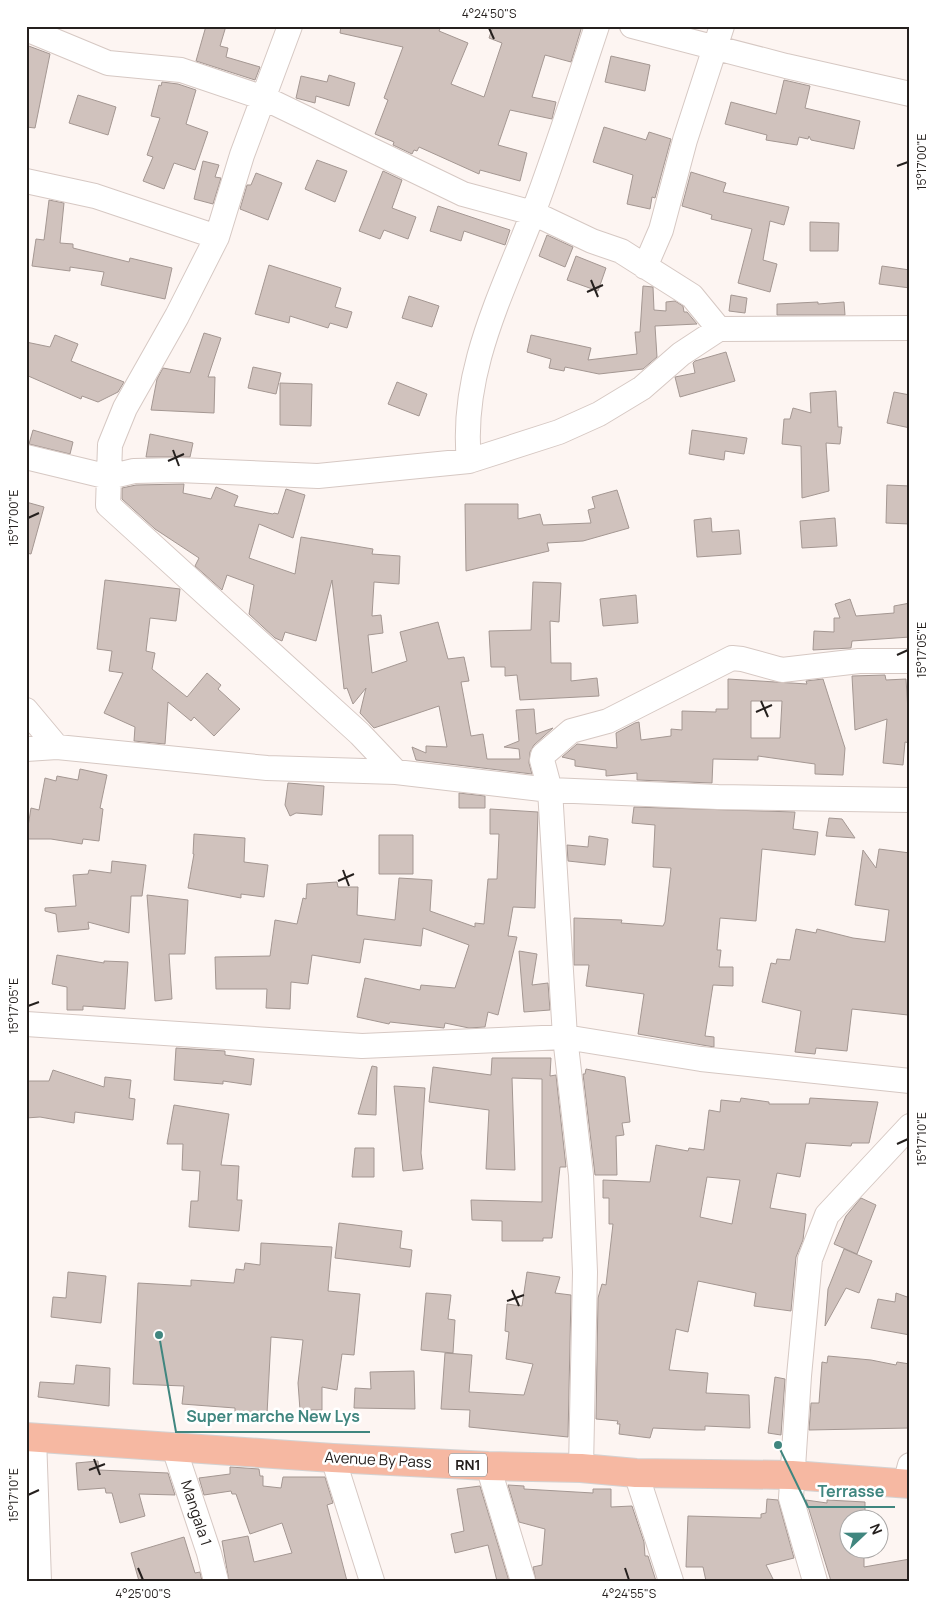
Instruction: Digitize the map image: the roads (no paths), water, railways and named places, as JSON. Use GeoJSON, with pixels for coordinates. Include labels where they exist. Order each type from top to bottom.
{"type":"FeatureCollection","features":[{"type":"Feature","properties":{"kind":"highway","name":"Avenue By Pass"},"geometry":{"type":"LineString","coordinates":[[30,1437],[333,1458],[488,1466],[581,1468],[636,1473],[908,1478]]}},
{"type":"Feature","properties":{"kind":"street"},"geometry":{"type":"LineString","coordinates":[[290,26],[242,155],[217,237],[177,316],[125,408],[110,444],[108,505],[360,734],[396,772]]}},
{"type":"Feature","properties":{"kind":"street"},"geometry":{"type":"LineString","coordinates":[[469,461],[466,434],[468,408],[478,354],[533,213],[597,26]]}},
{"type":"Feature","properties":{"kind":"street"},"geometry":{"type":"LineString","coordinates":[[632,26],[715,49],[910,94]]}},
{"type":"Feature","properties":{"kind":"street"},"geometry":{"type":"LineString","coordinates":[[646,267],[661,230],[685,140],[722,26]]}},
{"type":"Feature","properties":{"kind":"street"},"geometry":{"type":"LineString","coordinates":[[26,29],[108,63],[181,70],[264,98],[463,194],[533,213],[592,241],[621,251],[692,296],[719,329]]}},
{"type":"Feature","properties":{"kind":"street"},"geometry":{"type":"LineString","coordinates":[[26,181],[95,196],[217,237]]}},
{"type":"Feature","properties":{"kind":"street"},"geometry":{"type":"LineString","coordinates":[[26,457],[109,477],[134,471],[178,470],[318,476],[469,461],[559,432],[599,414],[642,388],[681,354],[719,329],[910,328]]}},
{"type":"Feature","properties":{"kind":"street"},"geometry":{"type":"LineString","coordinates":[[581,1468],[586,1272],[580,1175],[565,1037],[550,790],[542,760],[543,755],[571,730],[608,721],[732,658],[782,670],[859,660],[910,662]]}},
{"type":"Feature","properties":{"kind":"street"},"geometry":{"type":"LineString","coordinates":[[26,710],[57,747]]}},
{"type":"Feature","properties":{"kind":"street"},"geometry":{"type":"LineString","coordinates":[[26,749],[57,747],[267,768],[396,772],[550,790],[718,797],[910,800]]}},
{"type":"Feature","properties":{"kind":"street"},"geometry":{"type":"LineString","coordinates":[[26,1024],[362,1046],[565,1037],[701,1059],[910,1081]]}},
{"type":"Feature","properties":{"kind":"street"},"geometry":{"type":"LineString","coordinates":[[815,1581],[793,1506],[792,1476],[810,1260],[827,1215],[910,1126]]}},
{"type":"Feature","properties":{"kind":"street"},"geometry":{"type":"LineString","coordinates":[[30,1437],[39,1581]]}},
{"type":"Feature","properties":{"kind":"street","name":"Mangala 1"},"geometry":{"type":"LineString","coordinates":[[173,1446],[209,1553],[216,1581]]}},
{"type":"Feature","properties":{"kind":"street"},"geometry":{"type":"LineString","coordinates":[[333,1458],[372,1581]]}},
{"type":"Feature","properties":{"kind":"street"},"geometry":{"type":"LineString","coordinates":[[488,1466],[523,1581]]}},
{"type":"Feature","properties":{"kind":"street"},"geometry":{"type":"LineString","coordinates":[[636,1473],[671,1581]]}},
{"type":"Feature","properties":{"kind":"place","name":"Super marche New Lys"},"geometry":{"type":"Point","coordinates":[159,1335]}},
{"type":"Feature","properties":{"kind":"place","name":"Terrasse"},"geometry":{"type":"Point","coordinates":[778,1445]}}]}
